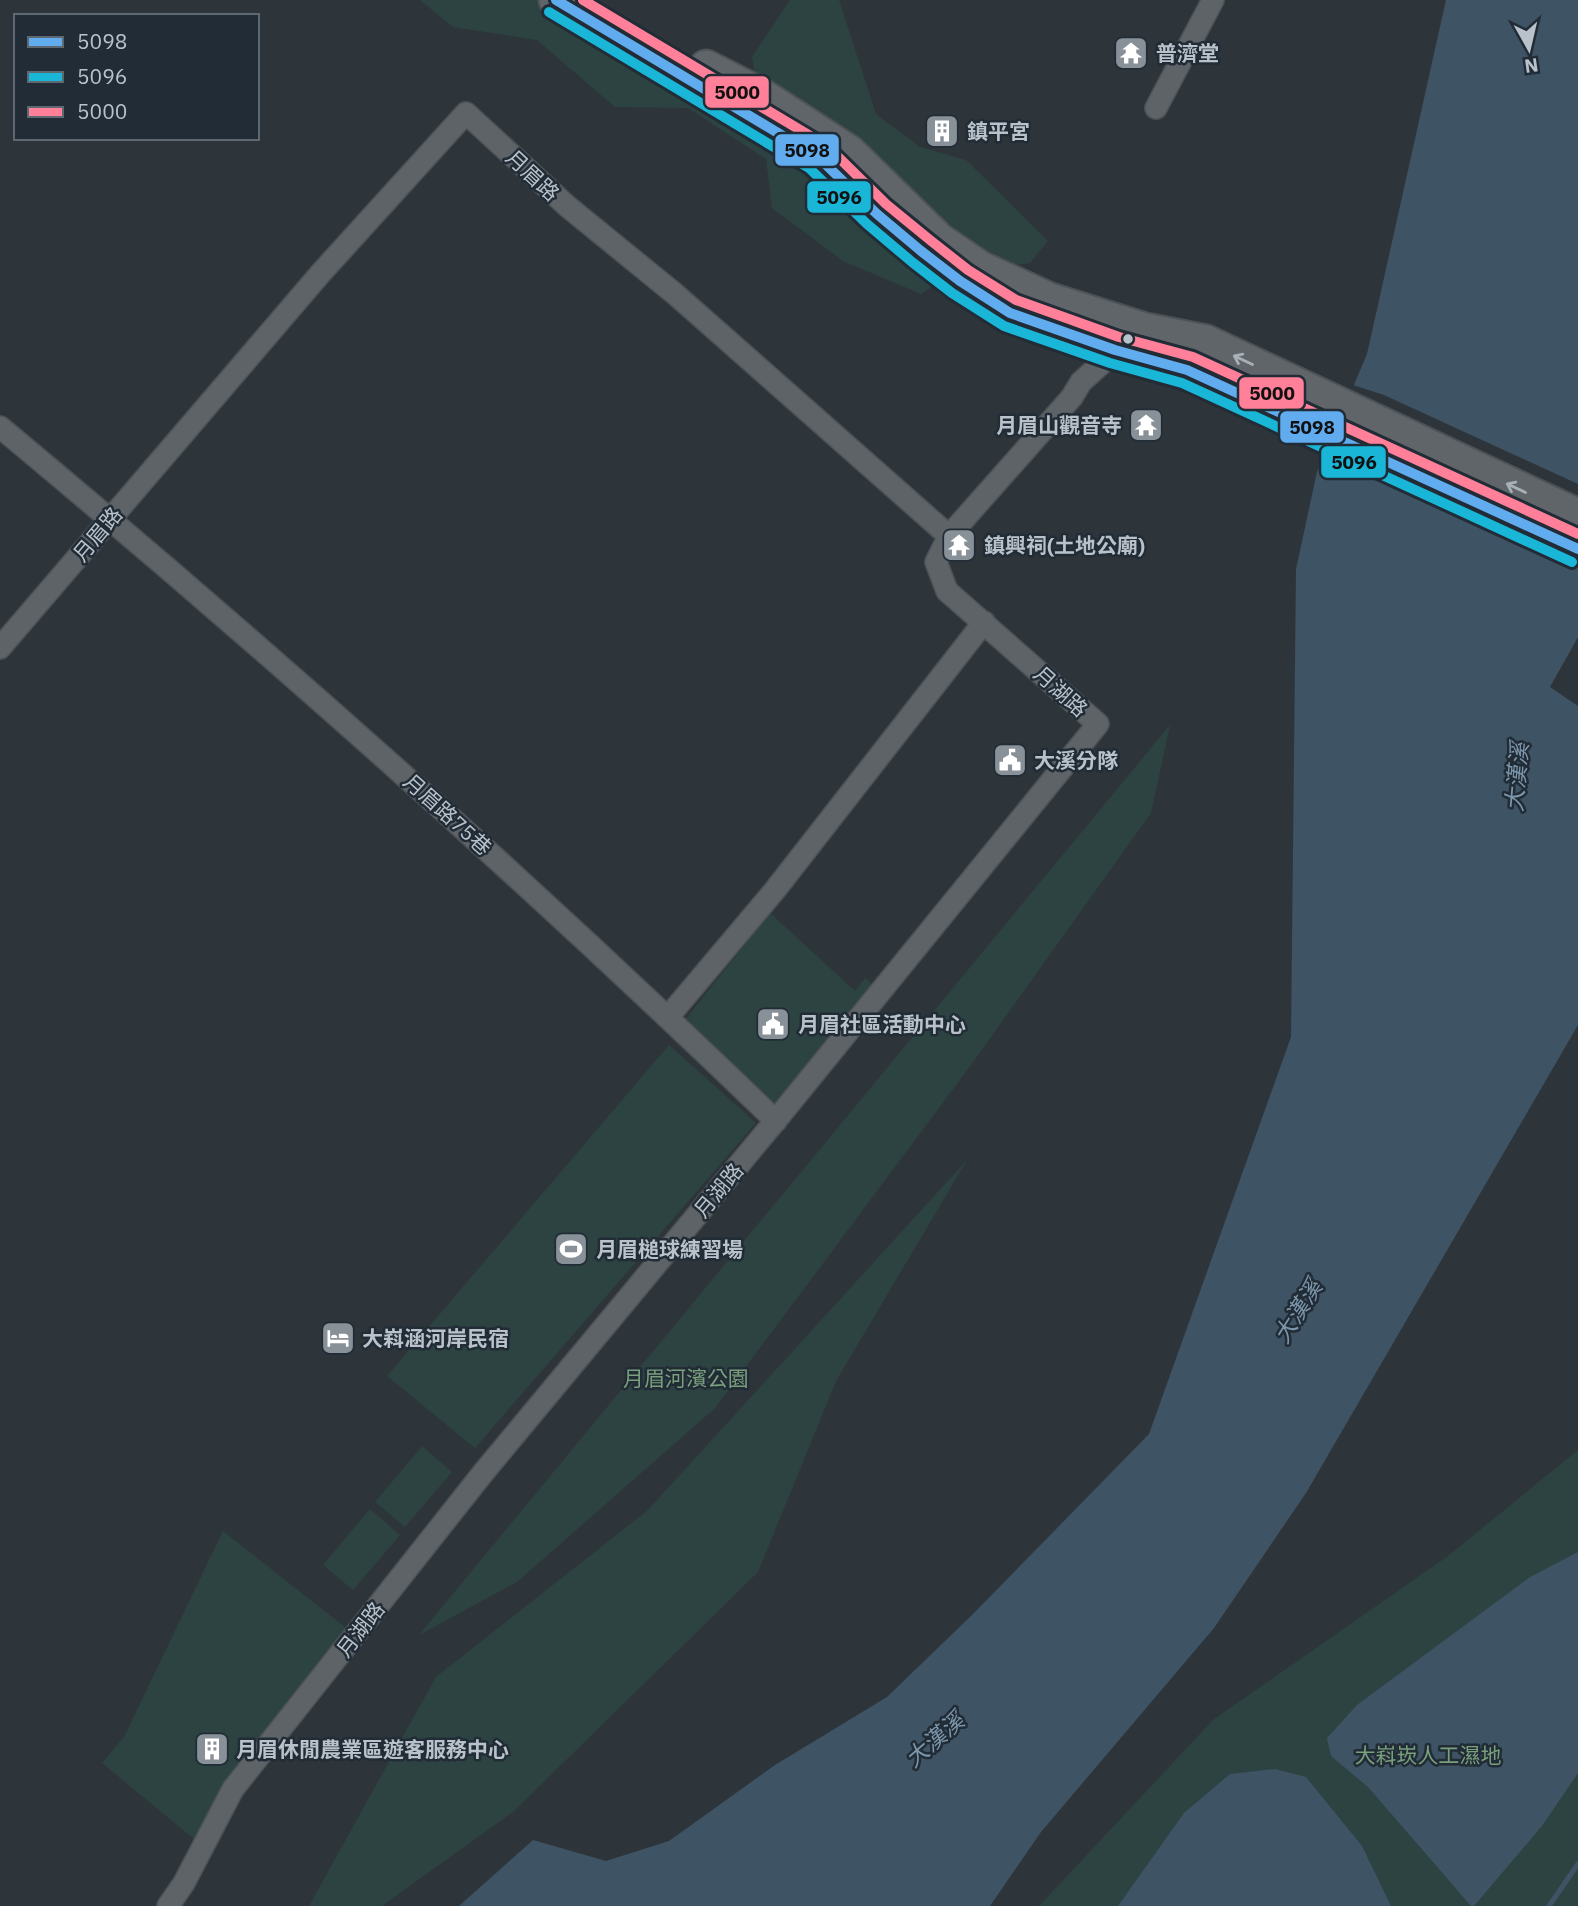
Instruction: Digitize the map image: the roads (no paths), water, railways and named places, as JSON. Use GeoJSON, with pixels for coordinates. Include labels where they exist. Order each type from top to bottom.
{"type":"FeatureCollection","features":[{"type":"Feature","properties":{"kind":"main road"},"geometry":{"type":"LineString","coordinates":[[556,0],[818,158],[921,251],[960,281],[1010,313],[1115,350],[1187,370],[1578,550]]}},
{"type":"Feature","properties":{"kind":"main road"},"geometry":{"type":"LineString","coordinates":[[581,0],[761,95],[849,152],[939,240],[980,268],[1050,300],[1145,330],[1206,342],[1578,516]]}},
{"type":"Feature","properties":{"kind":"street"},"geometry":{"type":"LineString","coordinates":[[1156,108],[1213,0]]}},
{"type":"Feature","properties":{"kind":"street","name":"月眉路"},"geometry":{"type":"LineString","coordinates":[[0,648],[320,274],[466,113],[567,206],[675,294],[949,536]]}},
{"type":"Feature","properties":{"kind":"street"},"geometry":{"type":"LineString","coordinates":[[949,536],[1072,397],[1081,382],[1115,350],[1145,330]]}},
{"type":"Feature","properties":{"kind":"street","name":"月眉路75巷"},"geometry":{"type":"LineString","coordinates":[[0,428],[110,519],[429,796],[776,1121]]}},
{"type":"Feature","properties":{"kind":"street","name":"月湖路"},"geometry":{"type":"LineString","coordinates":[[168,1906],[184,1883],[233,1789],[483,1473],[776,1121],[1098,723],[947,591],[936,562],[949,536]]}},
{"type":"Feature","properties":{"kind":"street"},"geometry":{"type":"LineString","coordinates":[[668,1017],[775,891],[984,622]]}},
{"type":"Feature","properties":{"kind":"water","name":"大漢溪"},"geometry":{"type":"Polygon","coordinates":[[[1446,0],[1578,0],[1578,637],[1550,687],[1578,706],[1578,1025],[1306,1493],[1214,1628],[1041,1832],[990,1906],[459,1906],[533,1840],[606,1861],[669,1841],[775,1765],[887,1697],[974,1613],[1149,1434],[1291,1037],[1296,569],[1317,472],[1367,354],[1446,0]]]}},
{"type":"Feature","properties":{"kind":"water"},"geometry":{"type":"Polygon","coordinates":[[[1578,1552],[1578,1773],[1542,1826],[1474,1906],[1471,1906],[1368,1787],[1331,1756],[1327,1738],[1357,1705],[1530,1577],[1578,1552]]]}},
{"type":"Feature","properties":{"kind":"water"},"geometry":{"type":"Polygon","coordinates":[[[1275,1769],[1306,1777],[1362,1846],[1391,1906],[1118,1906],[1184,1813],[1230,1774],[1275,1769]]]}},
{"type":"Feature","properties":{"kind":"waterway"},"geometry":{"type":"LineString","coordinates":[[1549,1906],[1578,1864]]}},
{"type":"Feature","properties":{"kind":"place","name":"普濟堂"},"geometry":{"type":"Point","coordinates":[1131,53]}},
{"type":"Feature","properties":{"kind":"place","name":"鎮平宮"},"geometry":{"type":"Point","coordinates":[942,131]}},
{"type":"Feature","properties":{"kind":"place","name":"月眉山觀音寺"},"geometry":{"type":"Point","coordinates":[1146,425]}},
{"type":"Feature","properties":{"kind":"place","name":"鎮興祠(土地公廟)"},"geometry":{"type":"Point","coordinates":[959,545]}},
{"type":"Feature","properties":{"kind":"place","name":"大溪分隊"},"geometry":{"type":"Point","coordinates":[1010,760]}},
{"type":"Feature","properties":{"kind":"place","name":"月眉社區活動中心"},"geometry":{"type":"Point","coordinates":[773,1024]}},
{"type":"Feature","properties":{"kind":"place","name":"月眉槌球練習場"},"geometry":{"type":"Point","coordinates":[571,1249]}},
{"type":"Feature","properties":{"kind":"place","name":"大嵙涵河岸民宿"},"geometry":{"type":"Point","coordinates":[338,1338]}},
{"type":"Feature","properties":{"kind":"place","name":"月眉休閒農業區遊客服務中心"},"geometry":{"type":"Point","coordinates":[212,1749]}},
{"type":"Feature","properties":{"kind":"park label","name":"月眉河濱公園"},"geometry":{"type":"Point","coordinates":[686,1378]}},
{"type":"Feature","properties":{"kind":"park label","name":"大嵙崁人工濕地"},"geometry":{"type":"Point","coordinates":[1428,1755]}}]}
